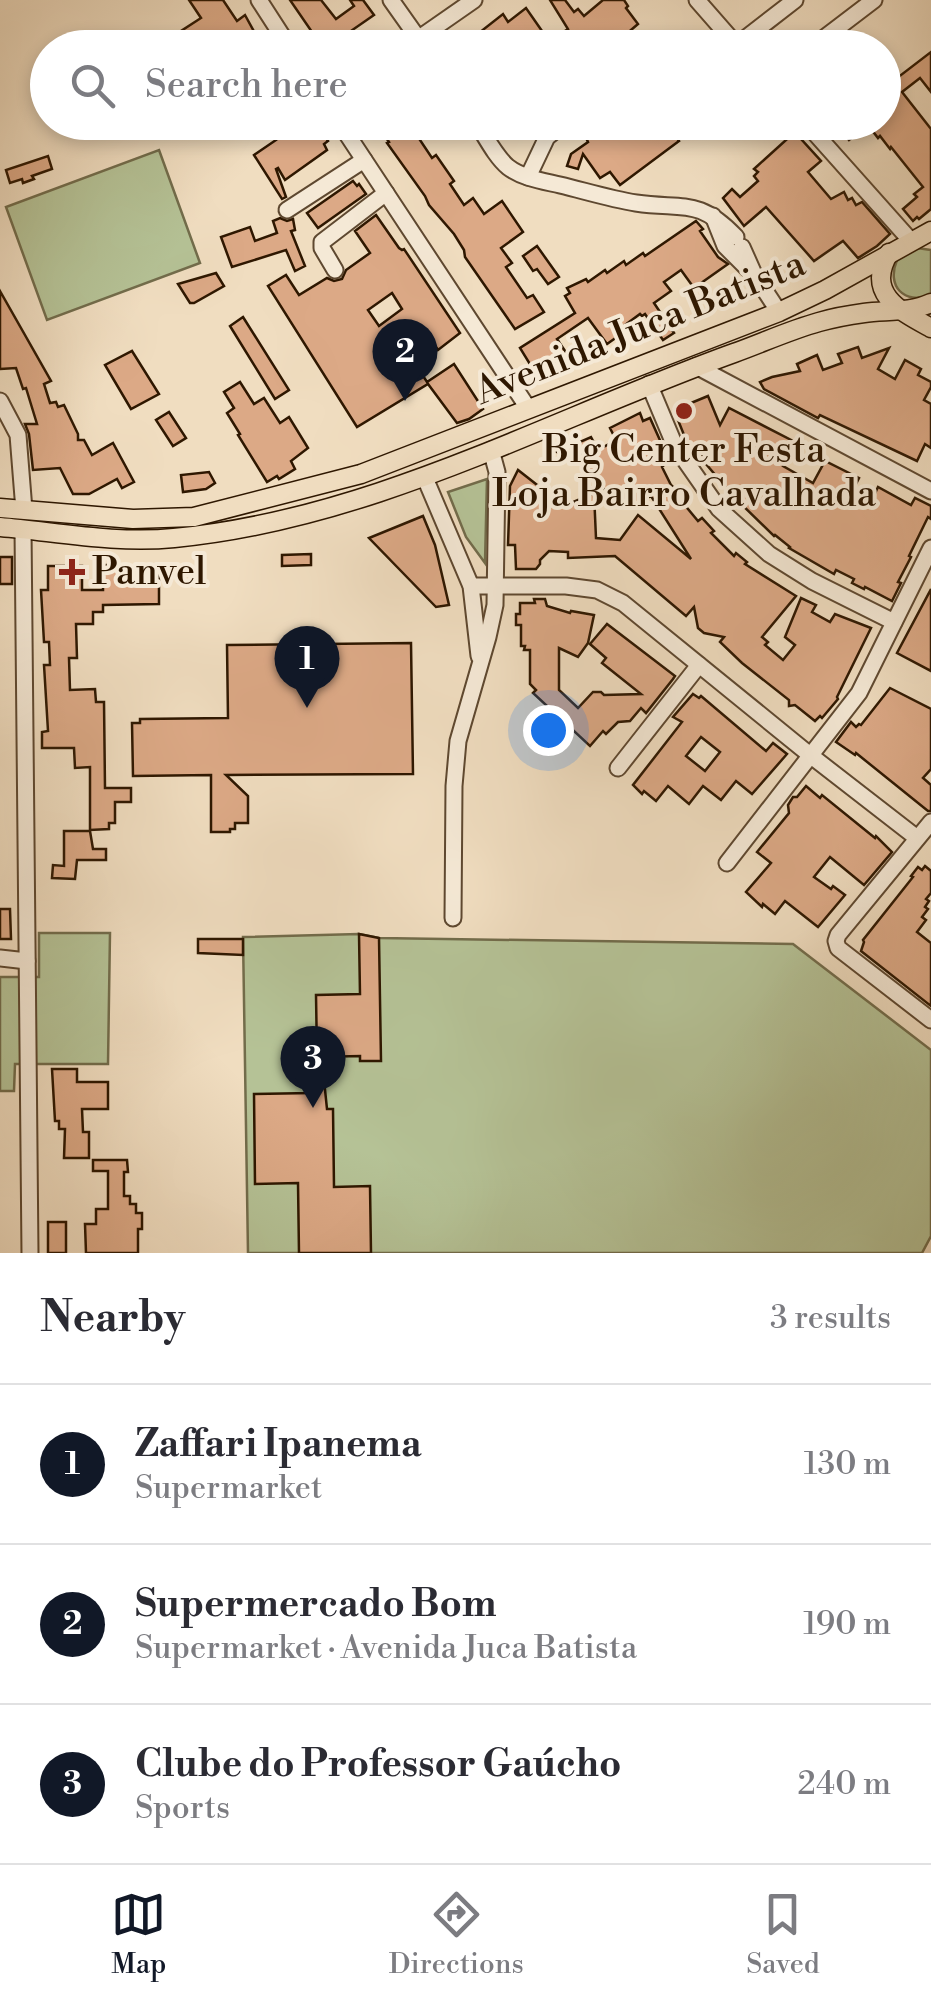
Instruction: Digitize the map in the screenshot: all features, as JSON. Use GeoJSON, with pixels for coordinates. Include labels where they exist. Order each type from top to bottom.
{"type":"FeatureCollection","features":[{"type":"Feature","properties":{"kind":"main road","name":"Avenida Juca Batista"},"geometry":{"type":"LineString","coordinates":[[0,527],[24,520],[194,518],[361,474],[779,312],[922,237]]}},
{"type":"Feature","properties":{"kind":"main road"},"geometry":{"type":"LineString","coordinates":[[890,253],[881,274],[886,295],[900,311],[931,328]]}},
{"type":"Feature","properties":{"kind":"main road","name":"Avenida Juca Batista"},"geometry":{"type":"LineString","coordinates":[[0,508],[24,520],[137,540],[254,527],[311,515],[425,478],[650,384],[819,322],[931,303]]}},
{"type":"Feature","properties":{"kind":"street"},"geometry":{"type":"LineString","coordinates":[[259,0],[278,30]]}},
{"type":"Feature","properties":{"kind":"street"},"geometry":{"type":"LineString","coordinates":[[391,0],[412,30]]}},
{"type":"Feature","properties":{"kind":"street"},"geometry":{"type":"LineString","coordinates":[[437,30],[474,0]]}},
{"type":"Feature","properties":{"kind":"street"},"geometry":{"type":"LineString","coordinates":[[697,0],[724,30]]}},
{"type":"Feature","properties":{"kind":"street"},"geometry":{"type":"LineString","coordinates":[[758,30],[795,0]]}},
{"type":"Feature","properties":{"kind":"street"},"geometry":{"type":"LineString","coordinates":[[835,30],[874,0]]}},
{"type":"Feature","properties":{"kind":"street"},"geometry":{"type":"LineString","coordinates":[[351,140],[528,408]]}},
{"type":"Feature","properties":{"kind":"street"},"geometry":{"type":"LineString","coordinates":[[489,140],[506,164],[528,177],[638,203],[687,205],[713,216],[739,242],[779,312]]}},
{"type":"Feature","properties":{"kind":"street"},"geometry":{"type":"LineString","coordinates":[[528,177],[546,140]]}},
{"type":"Feature","properties":{"kind":"street"},"geometry":{"type":"LineString","coordinates":[[824,140],[922,237]]}},
{"type":"Feature","properties":{"kind":"street"},"geometry":{"type":"LineString","coordinates":[[286,210],[364,160]]}},
{"type":"Feature","properties":{"kind":"street"},"geometry":{"type":"LineString","coordinates":[[334,270],[322,242],[386,193]]}},
{"type":"Feature","properties":{"kind":"street"},"geometry":{"type":"LineString","coordinates":[[713,216],[728,250],[754,274]]}},
{"type":"Feature","properties":{"kind":"street"},"geometry":{"type":"LineString","coordinates":[[696,366],[931,491]]}},
{"type":"Feature","properties":{"kind":"street"},"geometry":{"type":"LineString","coordinates":[[650,384],[675,446],[719,509],[769,554],[894,622]]}},
{"type":"Feature","properties":{"kind":"street"},"geometry":{"type":"LineString","coordinates":[[0,401],[18,435],[24,520],[30,1253]]}},
{"type":"Feature","properties":{"kind":"street"},"geometry":{"type":"LineString","coordinates":[[453,918],[458,741],[495,605],[497,472],[492,450]]}},
{"type":"Feature","properties":{"kind":"street"},"geometry":{"type":"LineString","coordinates":[[425,478],[470,586],[480,660]]}},
{"type":"Feature","properties":{"kind":"street"},"geometry":{"type":"LineString","coordinates":[[727,863],[859,693],[931,548]]}},
{"type":"Feature","properties":{"kind":"street"},"geometry":{"type":"LineString","coordinates":[[470,586],[566,586],[597,590],[624,602],[917,838]]}},
{"type":"Feature","properties":{"kind":"street"},"geometry":{"type":"LineString","coordinates":[[618,768],[699,665]]}},
{"type":"Feature","properties":{"kind":"street"},"geometry":{"type":"LineString","coordinates":[[931,822],[836,942],[838,948],[931,1020]]}},
{"type":"Feature","properties":{"kind":"street"},"geometry":{"type":"LineString","coordinates":[[0,958],[27,960]]}},
{"type":"Feature","properties":{"kind":"green space"},"geometry":{"type":"Polygon","coordinates":[[[159,150],[200,263],[47,320],[6,207],[159,150]]]}},
{"type":"Feature","properties":{"kind":"green space"},"geometry":{"type":"Polygon","coordinates":[[[917,248],[931,250],[931,295],[913,297],[900,291],[894,269],[897,260],[917,248]]]}},
{"type":"Feature","properties":{"kind":"green space"},"geometry":{"type":"Polygon","coordinates":[[[487,479],[485,563],[466,537],[448,492],[487,479]]]}},
{"type":"Feature","properties":{"kind":"green space"},"geometry":{"type":"Polygon","coordinates":[[[39,933],[110,933],[108,1064],[15,1064],[14,1091],[0,1091],[0,977],[39,977],[39,933]]]}},
{"type":"Feature","properties":{"kind":"green space"},"geometry":{"type":"Polygon","coordinates":[[[359,934],[379,938],[793,944],[931,1050],[931,1236],[922,1253],[248,1253],[243,937],[359,934]]]}},
{"type":"Feature","properties":{"kind":"building"},"geometry":{"type":"Polygon","coordinates":[[[189,0],[223,0],[237,21],[245,15],[253,30],[183,30],[201,18],[189,0]]]}},
{"type":"Feature","properties":{"kind":"building"},"geometry":{"type":"Polygon","coordinates":[[[290,0],[321,0],[336,19],[354,6],[350,0],[363,0],[374,15],[352,30],[311,30],[290,0]]]}},
{"type":"Feature","properties":{"kind":"building"},"geometry":{"type":"Polygon","coordinates":[[[550,0],[565,0],[574,12],[578,9],[584,16],[603,0],[624,0],[638,24],[631,30],[568,29],[550,0]]]}},
{"type":"Feature","properties":{"kind":"building"},"geometry":{"type":"Polygon","coordinates":[[[526,8],[541,30],[483,30],[503,14],[508,22],[526,8]]]}},
{"type":"Feature","properties":{"kind":"building"},"geometry":{"type":"Polygon","coordinates":[[[931,52],[931,92],[920,78],[902,92],[931,129],[931,209],[913,221],[903,209],[923,187],[883,140],[901,140],[901,75],[931,52]]]}},
{"type":"Feature","properties":{"kind":"building"},"geometry":{"type":"Polygon","coordinates":[[[276,140],[328,141],[324,144],[327,150],[285,180],[276,169],[286,197],[282,199],[254,155],[276,140]]]}},
{"type":"Feature","properties":{"kind":"building"},"geometry":{"type":"Polygon","coordinates":[[[420,140],[454,181],[450,184],[464,205],[473,198],[484,214],[502,201],[523,232],[501,248],[512,263],[506,267],[527,298],[533,295],[544,312],[515,329],[389,142],[420,140]]]}},
{"type":"Feature","properties":{"kind":"building"},"geometry":{"type":"Polygon","coordinates":[[[786,140],[802,140],[821,161],[808,172],[831,199],[844,192],[856,205],[862,202],[890,234],[858,258],[843,241],[814,261],[766,207],[744,226],[723,198],[732,189],[740,197],[758,181],[754,169],[786,140]]]}},
{"type":"Feature","properties":{"kind":"building"},"geometry":{"type":"Polygon","coordinates":[[[679,141],[620,185],[610,172],[600,178],[583,154],[578,169],[567,166],[571,154],[588,142],[679,141]]]}},
{"type":"Feature","properties":{"kind":"building"},"geometry":{"type":"Polygon","coordinates":[[[48,156],[52,169],[23,183],[22,179],[10,183],[6,170],[48,156]]]}},
{"type":"Feature","properties":{"kind":"building"},"geometry":{"type":"Polygon","coordinates":[[[353,181],[366,194],[318,228],[307,213],[353,181]]]}},
{"type":"Feature","properties":{"kind":"building"},"geometry":{"type":"Polygon","coordinates":[[[376,215],[399,248],[404,249],[460,333],[438,350],[420,328],[401,342],[427,382],[454,364],[483,409],[469,419],[457,423],[428,384],[357,427],[268,286],[286,275],[299,295],[327,278],[342,279],[346,270],[370,253],[355,231],[376,215]],[[392,293],[368,310],[379,326],[402,309],[392,293]]]}},
{"type":"Feature","properties":{"kind":"building"},"geometry":{"type":"Polygon","coordinates":[[[293,219],[295,230],[291,231],[305,266],[295,271],[286,250],[232,267],[221,237],[250,227],[255,241],[277,233],[273,221],[293,219]]]}},
{"type":"Feature","properties":{"kind":"building"},"geometry":{"type":"Polygon","coordinates":[[[696,221],[718,257],[728,264],[694,288],[681,270],[664,282],[671,291],[654,303],[674,333],[663,340],[645,314],[640,314],[607,344],[588,318],[557,339],[567,354],[536,374],[520,348],[575,313],[565,296],[570,293],[567,288],[586,279],[588,282],[605,270],[607,273],[624,261],[626,265],[643,253],[645,256],[696,221]]]}},
{"type":"Feature","properties":{"kind":"building"},"geometry":{"type":"Polygon","coordinates":[[[537,246],[559,277],[548,284],[523,256],[537,246]]]}},
{"type":"Feature","properties":{"kind":"building"},"geometry":{"type":"Polygon","coordinates":[[[216,273],[224,286],[190,303],[178,284],[216,273]]]}},
{"type":"Feature","properties":{"kind":"building"},"geometry":{"type":"Polygon","coordinates":[[[0,291],[51,381],[44,384],[50,403],[64,405],[78,440],[84,440],[92,455],[113,443],[134,482],[122,488],[117,479],[89,494],[73,494],[60,468],[33,470],[25,424],[37,424],[26,388],[23,389],[16,368],[0,369],[0,291]]]}},
{"type":"Feature","properties":{"kind":"building"},"geometry":{"type":"Polygon","coordinates":[[[243,317],[289,390],[275,399],[230,326],[243,317]]]}},
{"type":"Feature","properties":{"kind":"building"},"geometry":{"type":"Polygon","coordinates":[[[858,347],[862,358],[889,348],[878,369],[895,379],[905,360],[921,369],[918,375],[931,382],[924,400],[931,404],[931,448],[925,444],[917,461],[820,415],[818,418],[764,389],[760,382],[800,371],[797,364],[817,355],[823,370],[842,363],[838,354],[858,347]]]}},
{"type":"Feature","properties":{"kind":"building"},"geometry":{"type":"Polygon","coordinates":[[[132,351],[159,394],[131,409],[105,365],[132,351]]]}},
{"type":"Feature","properties":{"kind":"building"},"geometry":{"type":"Polygon","coordinates":[[[240,382],[254,404],[264,398],[280,423],[289,417],[308,448],[291,461],[295,469],[279,479],[277,476],[267,482],[227,413],[234,408],[224,392],[240,382]]]}},
{"type":"Feature","properties":{"kind":"building"},"geometry":{"type":"Polygon","coordinates":[[[708,396],[720,425],[729,408],[795,442],[783,466],[813,483],[825,461],[859,478],[851,494],[870,504],[878,487],[911,505],[915,498],[931,506],[931,519],[928,517],[909,556],[892,601],[789,548],[735,498],[698,449],[692,451],[674,410],[708,396]]]}},
{"type":"Feature","properties":{"kind":"building"},"geometry":{"type":"Polygon","coordinates":[[[169,412],[186,438],[173,446],[156,420],[169,412]]]}},
{"type":"Feature","properties":{"kind":"building"},"geometry":{"type":"Polygon","coordinates":[[[640,413],[643,421],[650,418],[663,447],[657,450],[671,485],[680,490],[686,501],[683,503],[698,521],[702,518],[734,556],[736,553],[745,564],[796,596],[762,637],[768,642],[765,645],[783,660],[795,645],[785,637],[801,598],[816,605],[812,612],[830,622],[835,614],[871,628],[838,699],[822,718],[815,721],[795,705],[789,706],[789,700],[720,642],[724,637],[698,628],[694,607],[686,616],[615,556],[568,558],[568,552],[549,551],[536,569],[516,569],[515,545],[508,545],[510,486],[518,470],[564,506],[594,493],[596,538],[620,540],[638,515],[691,559],[651,496],[629,508],[586,475],[591,473],[578,449],[567,459],[557,452],[591,437],[598,450],[616,440],[610,428],[640,413]]]}},
{"type":"Feature","properties":{"kind":"building"},"geometry":{"type":"Polygon","coordinates":[[[209,472],[215,483],[206,489],[183,492],[181,475],[209,472]]]}},
{"type":"Feature","properties":{"kind":"building"},"geometry":{"type":"Polygon","coordinates":[[[423,516],[435,545],[449,605],[436,607],[369,538],[423,516]]]}},
{"type":"Feature","properties":{"kind":"building"},"geometry":{"type":"Polygon","coordinates":[[[311,554],[311,565],[282,566],[282,555],[311,554]]]}},
{"type":"Feature","properties":{"kind":"building"},"geometry":{"type":"Polygon","coordinates":[[[0,557],[12,557],[12,584],[0,584],[0,557]]]}},
{"type":"Feature","properties":{"kind":"building"},"geometry":{"type":"Polygon","coordinates":[[[103,565],[159,565],[159,604],[103,605],[103,612],[93,612],[93,624],[76,624],[77,658],[69,658],[70,690],[95,689],[96,702],[104,702],[105,788],[131,788],[131,802],[115,802],[115,823],[109,823],[109,829],[90,830],[90,767],[75,768],[74,748],[42,748],[42,732],[48,731],[44,665],[50,665],[49,642],[44,642],[41,590],[48,590],[48,566],[82,566],[82,590],[103,590],[103,565]]]}},
{"type":"Feature","properties":{"kind":"building"},"geometry":{"type":"Polygon","coordinates":[[[931,589],[931,671],[897,653],[931,589]]]}},
{"type":"Feature","properties":{"kind":"building"},"geometry":{"type":"Polygon","coordinates":[[[534,599],[545,599],[547,606],[570,613],[594,615],[588,643],[578,657],[559,648],[559,690],[578,708],[593,692],[641,694],[602,663],[606,658],[590,644],[607,624],[675,676],[646,713],[641,708],[630,721],[618,722],[606,734],[603,731],[590,746],[533,693],[536,690],[530,684],[530,650],[521,646],[521,625],[516,625],[516,614],[520,614],[520,603],[535,603],[534,599]]]}},
{"type":"Feature","properties":{"kind":"building"},"geometry":{"type":"Polygon","coordinates":[[[411,643],[413,774],[226,775],[248,796],[248,823],[235,823],[230,832],[211,832],[211,775],[133,776],[132,723],[140,723],[140,719],[228,718],[227,645],[411,643]]]}},
{"type":"Feature","properties":{"kind":"building"},"geometry":{"type":"Polygon","coordinates":[[[890,688],[931,709],[931,769],[923,778],[931,785],[931,811],[836,742],[851,722],[856,727],[861,725],[890,688]]]}},
{"type":"Feature","properties":{"kind":"building"},"geometry":{"type":"Polygon","coordinates":[[[693,694],[701,696],[766,751],[773,743],[787,754],[752,794],[736,781],[721,800],[703,786],[689,804],[668,786],[656,801],[633,785],[682,722],[673,717],[693,694]],[[701,737],[686,756],[705,771],[720,752],[701,737]]]}},
{"type":"Feature","properties":{"kind":"building"},"geometry":{"type":"Polygon","coordinates":[[[806,786],[892,852],[864,885],[830,857],[814,877],[845,895],[818,927],[785,901],[775,914],[746,892],[771,863],[757,852],[789,813],[793,797],[806,786]]]}},
{"type":"Feature","properties":{"kind":"building"},"geometry":{"type":"Polygon","coordinates":[[[64,831],[90,831],[93,849],[106,849],[106,860],[77,860],[75,879],[52,878],[53,865],[64,866],[64,831]]]}},
{"type":"Feature","properties":{"kind":"building"},"geometry":{"type":"Polygon","coordinates":[[[925,866],[931,871],[931,893],[922,917],[926,920],[917,932],[931,943],[931,1006],[861,951],[863,940],[911,876],[918,867],[922,870],[925,866]]]}},
{"type":"Feature","properties":{"kind":"building"},"geometry":{"type":"Polygon","coordinates":[[[0,909],[10,909],[11,939],[0,939],[0,909]]]}},
{"type":"Feature","properties":{"kind":"building"},"geometry":{"type":"Polygon","coordinates":[[[359,934],[379,938],[381,1061],[360,1061],[360,1056],[317,1057],[316,995],[360,994],[359,934]]]}},
{"type":"Feature","properties":{"kind":"building"},"geometry":{"type":"Polygon","coordinates":[[[198,939],[243,939],[243,955],[198,953],[198,939]]]}},
{"type":"Feature","properties":{"kind":"building"},"geometry":{"type":"Polygon","coordinates":[[[52,1069],[77,1069],[77,1082],[108,1082],[108,1109],[82,1109],[83,1132],[89,1132],[89,1158],[64,1158],[65,1129],[59,1129],[59,1121],[55,1121],[52,1069]]]}},
{"type":"Feature","properties":{"kind":"building"},"geometry":{"type":"Polygon","coordinates":[[[311,1080],[324,1080],[327,1109],[333,1109],[334,1187],[370,1186],[371,1253],[299,1253],[298,1183],[255,1184],[254,1094],[311,1093],[311,1080]]]}},
{"type":"Feature","properties":{"kind":"building"},"geometry":{"type":"Polygon","coordinates":[[[93,1160],[127,1160],[124,1196],[130,1196],[130,1204],[136,1204],[136,1213],[142,1213],[138,1253],[86,1253],[85,1224],[96,1224],[96,1209],[108,1209],[108,1171],[93,1171],[93,1160]]]}},
{"type":"Feature","properties":{"kind":"building"},"geometry":{"type":"Polygon","coordinates":[[[48,1222],[66,1222],[66,1253],[48,1253],[48,1222]]]}},
{"type":"Feature","properties":{"kind":"place","name":"Supermercado Bom"},"geometry":{"type":"Point","coordinates":[405,401]}},
{"type":"Feature","properties":{"kind":"place","name":"Big Center Festa Loja Bairro Cavalhada"},"geometry":{"type":"Point","coordinates":[684,411]}},
{"type":"Feature","properties":{"kind":"place","name":"Panvel"},"geometry":{"type":"Point","coordinates":[72,572]}},
{"type":"Feature","properties":{"kind":"place","name":"Zaffari Ipanema"},"geometry":{"type":"Point","coordinates":[307,708]}},
{"type":"Feature","properties":{"kind":"place","name":"Clube do Professor Gaúcho"},"geometry":{"type":"Point","coordinates":[313,1108]}}]}
